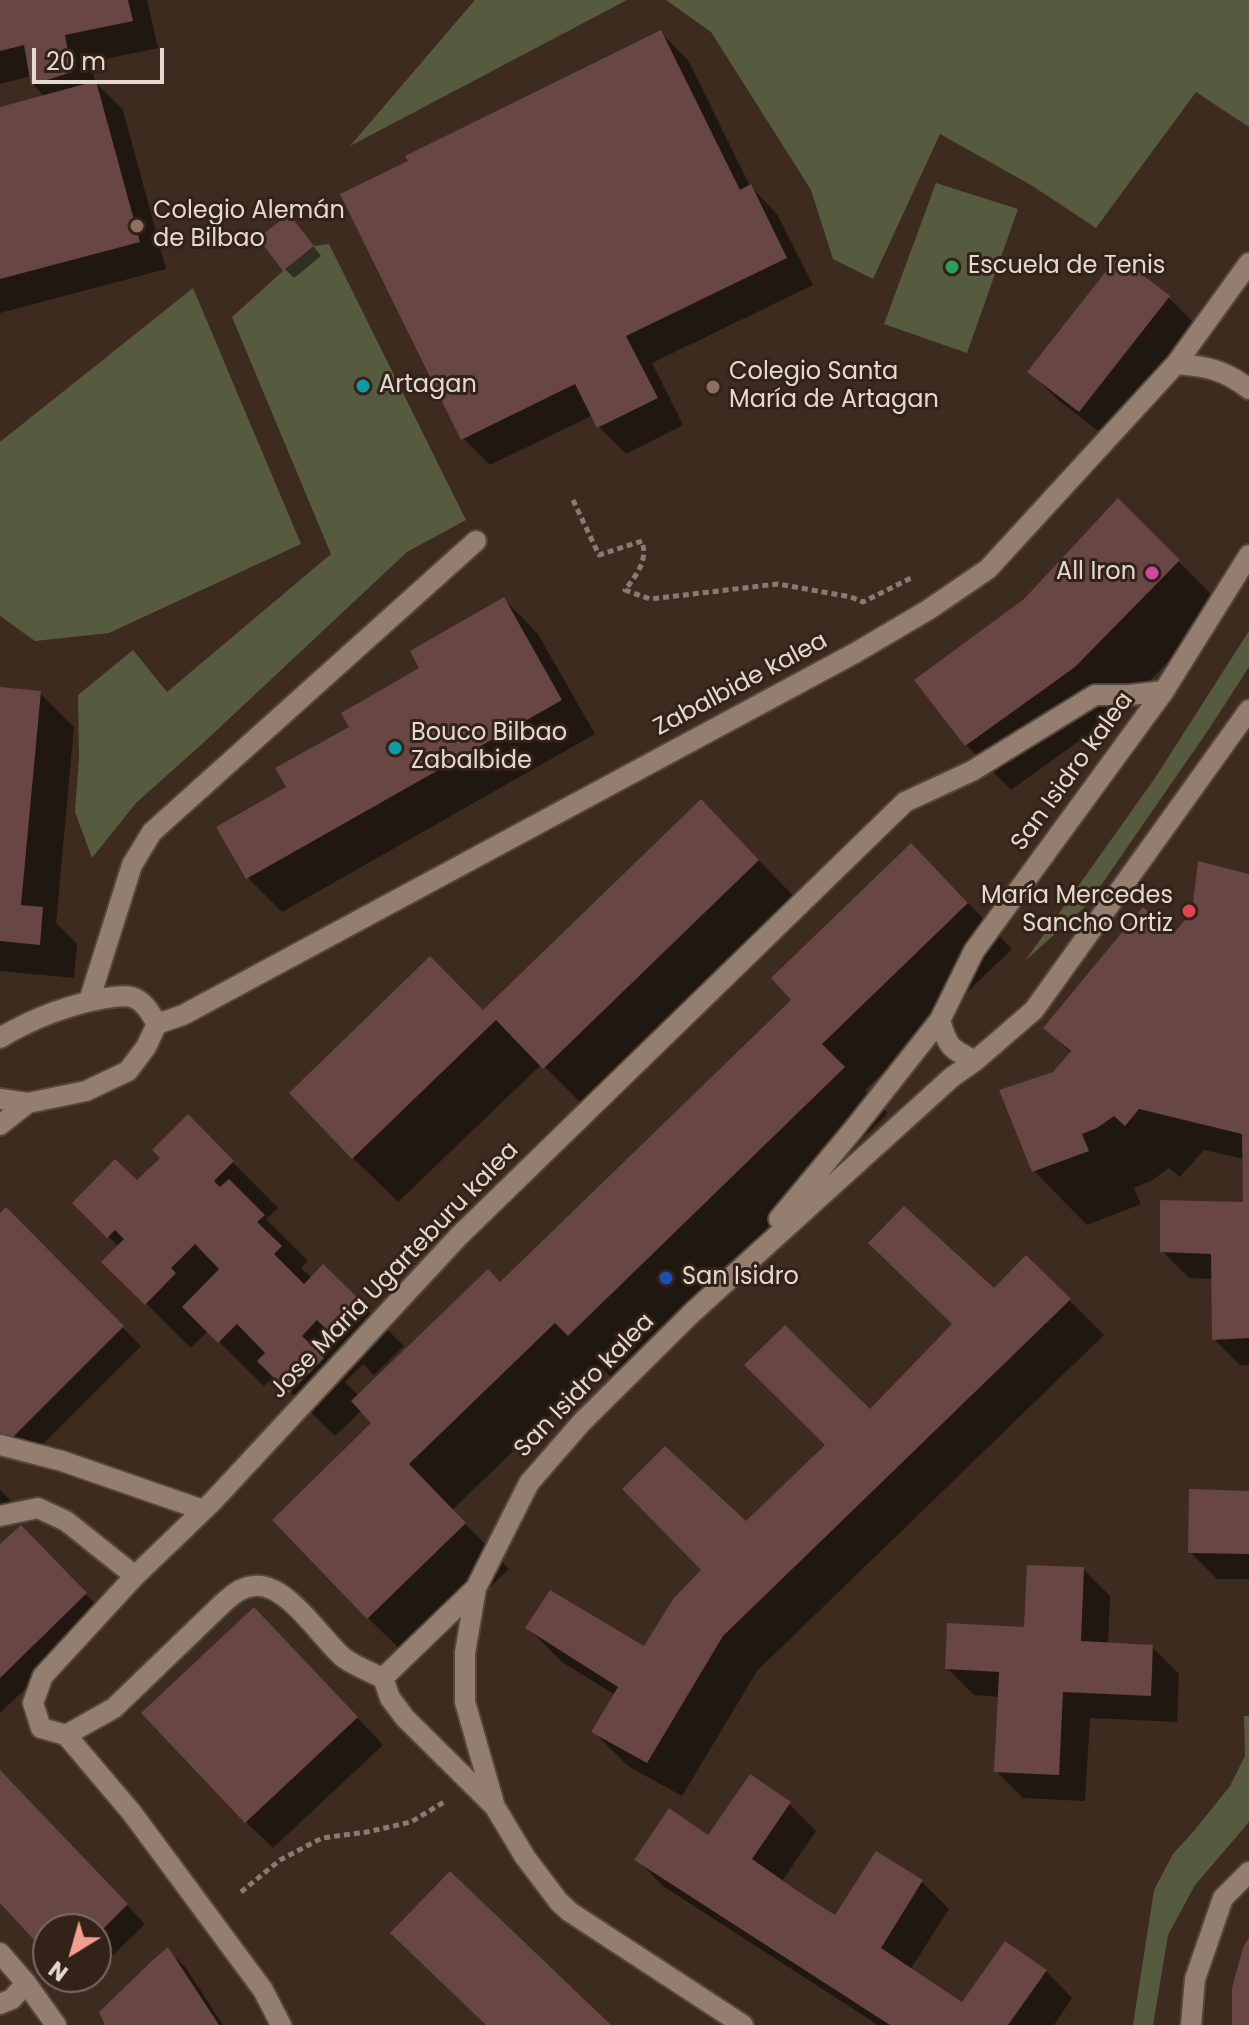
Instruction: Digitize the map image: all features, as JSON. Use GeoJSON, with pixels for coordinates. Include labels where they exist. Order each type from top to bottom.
{"type":"FeatureCollection","features":[{"type":"Feature","properties":{"kind":"street","name":"Zabalbide kalea"},"geometry":{"type":"LineString","coordinates":[[157,1024],[183,1015],[855,653],[928,610],[988,569],[1176,364],[1249,263]]}},
{"type":"Feature","properties":{"kind":"street"},"geometry":{"type":"LineString","coordinates":[[1176,364],[1202,365],[1233,376],[1249,389]]}},
{"type":"Feature","properties":{"kind":"street"},"geometry":{"type":"LineString","coordinates":[[89,1001],[132,865],[152,832],[476,541]]}},
{"type":"Feature","properties":{"kind":"street","name":"San Isidro kalea"},"geometry":{"type":"LineString","coordinates":[[731,1278],[940,1020],[974,951],[1164,691],[1249,555]]}},
{"type":"Feature","properties":{"kind":"street","name":"Jose Maria Ugarteburu kalea"},"geometry":{"type":"LineString","coordinates":[[281,2025],[263,1990],[132,1813],[66,1735],[41,1728],[33,1703],[43,1676],[459,1236],[905,802],[972,771],[1095,695],[1164,691]]}},
{"type":"Feature","properties":{"kind":"street","name":"San Isidro kalea"},"geometry":{"type":"LineString","coordinates":[[495,1807],[465,1702],[465,1653],[476,1588],[529,1483],[582,1422],[693,1312],[952,1077],[1034,1010],[1249,710]]}},
{"type":"Feature","properties":{"kind":"street"},"geometry":{"type":"LineString","coordinates":[[0,1038],[46,1014],[114,997],[131,997],[146,1007],[157,1024],[146,1047],[128,1071],[86,1091],[28,1103],[0,1099]]}},
{"type":"Feature","properties":{"kind":"street"},"geometry":{"type":"LineString","coordinates":[[940,1020],[947,1044],[975,1061]]}},
{"type":"Feature","properties":{"kind":"street"},"geometry":{"type":"LineString","coordinates":[[0,1125],[28,1103]]}},
{"type":"Feature","properties":{"kind":"street"},"geometry":{"type":"LineString","coordinates":[[0,1445],[62,1461],[203,1510]]}},
{"type":"Feature","properties":{"kind":"street"},"geometry":{"type":"LineString","coordinates":[[0,1516],[38,1508],[66,1521],[135,1576]]}},
{"type":"Feature","properties":{"kind":"street"},"geometry":{"type":"LineString","coordinates":[[66,1735],[114,1708],[222,1604],[238,1591],[256,1585],[274,1589],[345,1659],[383,1678]]}},
{"type":"Feature","properties":{"kind":"street","name":"San Isidro kalea"},"geometry":{"type":"LineString","coordinates":[[476,1588],[383,1678],[390,1698],[405,1718],[495,1807],[525,1857],[559,1902],[743,2025]]}},
{"type":"Feature","properties":{"kind":"street"},"geometry":{"type":"LineString","coordinates":[[1191,2025],[1195,1979],[1223,1898],[1249,1872]]}},
{"type":"Feature","properties":{"kind":"street"},"geometry":{"type":"LineString","coordinates":[[0,1953],[56,2025]]}},
{"type":"Feature","properties":{"kind":"street"},"geometry":{"type":"LineString","coordinates":[[0,2004],[12,1999],[26,1983]]}},
{"type":"Feature","properties":{"kind":"path"},"geometry":{"type":"LineString","coordinates":[[573,500],[599,555],[642,541],[645,549],[641,568],[625,590],[650,599],[778,584],[851,597],[863,602],[911,578]]}},
{"type":"Feature","properties":{"kind":"path"},"geometry":{"type":"LineString","coordinates":[[241,1892],[280,1860],[322,1838],[411,1822],[444,1802]]}},
{"type":"Feature","properties":{"kind":"green space"},"geometry":{"type":"Polygon","coordinates":[[[475,0],[627,0],[350,146],[475,0]]]}},
{"type":"Feature","properties":{"kind":"green space"},"geometry":{"type":"Polygon","coordinates":[[[666,0],[1249,0],[1249,127],[1196,92],[1096,228],[1031,185],[940,134],[873,279],[833,259],[811,190],[711,32],[666,0]]]}},
{"type":"Feature","properties":{"kind":"green space","name":"Escuela de Tenis"},"geometry":{"type":"Polygon","coordinates":[[[936,183],[1018,209],[967,353],[884,324],[936,183]]]}},
{"type":"Feature","properties":{"kind":"green space"},"geometry":{"type":"Polygon","coordinates":[[[329,244],[466,520],[407,552],[136,803],[92,858],[75,812],[79,759],[78,695],[133,650],[167,692],[331,554],[232,317],[314,246],[329,244]]]}},
{"type":"Feature","properties":{"kind":"green space"},"geometry":{"type":"Polygon","coordinates":[[[193,288],[301,544],[109,633],[35,641],[0,616],[0,442],[193,288]]]}},
{"type":"Feature","properties":{"kind":"green space"},"geometry":{"type":"Polygon","coordinates":[[[1249,631],[1249,667],[1209,729],[1088,904],[1025,961],[1155,778],[1249,631]]]}},
{"type":"Feature","properties":{"kind":"green space"},"geometry":{"type":"Polygon","coordinates":[[[1244,1716],[1249,1716],[1249,1822],[1195,1885],[1168,1935],[1153,2025],[1133,2025],[1154,1890],[1173,1854],[1230,1786],[1245,1756],[1244,1716]]]}},
{"type":"Feature","properties":{"kind":"building"},"geometry":{"type":"Polygon","coordinates":[[[0,0],[128,0],[133,21],[65,35],[72,72],[31,85],[24,45],[0,51],[0,0]]]}},
{"type":"Feature","properties":{"kind":"building"},"geometry":{"type":"Polygon","coordinates":[[[661,30],[740,190],[751,184],[787,258],[626,336],[658,398],[597,428],[575,384],[461,440],[340,194],[408,161],[405,156],[661,30]]]}},
{"type":"Feature","properties":{"kind":"building"},"geometry":{"type":"Polygon","coordinates":[[[96,81],[140,242],[0,279],[0,107],[96,81]]]}},
{"type":"Feature","properties":{"kind":"building"},"geometry":{"type":"Polygon","coordinates":[[[289,214],[314,246],[283,271],[258,238],[289,214]]]}},
{"type":"Feature","properties":{"kind":"building"},"geometry":{"type":"Polygon","coordinates":[[[1118,256],[1170,296],[1079,412],[1027,372],[1118,256]]]}},
{"type":"Feature","properties":{"kind":"building"},"geometry":{"type":"Polygon","coordinates":[[[1118,498],[1180,560],[1075,667],[965,746],[914,680],[1024,599],[1118,498]]]}},
{"type":"Feature","properties":{"kind":"building","name":"Bouco Bilbao Zabalbide"},"geometry":{"type":"Polygon","coordinates":[[[504,597],[562,700],[246,879],[216,827],[286,787],[275,768],[349,727],[341,713],[419,668],[410,651],[504,597]]]}},
{"type":"Feature","properties":{"kind":"building"},"geometry":{"type":"Polygon","coordinates":[[[0,687],[41,691],[21,905],[43,907],[40,945],[0,941],[0,687]]]}},
{"type":"Feature","properties":{"kind":"building"},"geometry":{"type":"Polygon","coordinates":[[[701,799],[759,860],[543,1069],[496,1020],[352,1159],[289,1093],[430,956],[483,1010],[701,799]]]}},
{"type":"Feature","properties":{"kind":"building"},"geometry":{"type":"Polygon","coordinates":[[[911,843],[968,903],[822,1044],[845,1067],[568,1336],[555,1323],[409,1464],[466,1523],[367,1619],[272,1520],[371,1423],[351,1401],[488,1269],[500,1282],[791,1000],[771,978],[911,843]]]}},
{"type":"Feature","properties":{"kind":"building"},"geometry":{"type":"Polygon","coordinates":[[[1198,861],[1249,874],[1249,1338],[1212,1340],[1211,1254],[1160,1252],[1160,1200],[1243,1202],[1242,1134],[1139,1109],[1125,1126],[1114,1116],[1082,1134],[1089,1151],[1032,1172],[999,1090],[1053,1072],[1071,1051],[1043,1028],[1143,907],[1174,933],[1192,912],[1198,861]]]}},
{"type":"Feature","properties":{"kind":"building"},"geometry":{"type":"Polygon","coordinates":[[[188,1114],[234,1161],[214,1181],[220,1187],[229,1179],[265,1215],[257,1222],[282,1246],[274,1254],[304,1284],[323,1264],[360,1300],[328,1331],[317,1320],[302,1336],[324,1358],[289,1393],[257,1361],[265,1353],[237,1324],[218,1343],[182,1307],[219,1269],[195,1244],[171,1268],[176,1273],[145,1305],[101,1262],[124,1239],[115,1230],[107,1238],[72,1203],[115,1159],[137,1180],[160,1158],[152,1150],[188,1114]]]}},
{"type":"Feature","properties":{"kind":"building"},"geometry":{"type":"Polygon","coordinates":[[[904,1206],[994,1288],[1026,1255],[1071,1299],[723,1636],[647,1763],[591,1732],[618,1687],[525,1628],[550,1590],[644,1646],[673,1599],[701,1570],[622,1489],[665,1446],[746,1521],[825,1445],[744,1365],[785,1325],[870,1409],[952,1324],[868,1243],[904,1206]]]}},
{"type":"Feature","properties":{"kind":"building"},"geometry":{"type":"Polygon","coordinates":[[[6,1207],[124,1326],[9,1441],[0,1432],[0,1213],[6,1207]]]}},
{"type":"Feature","properties":{"kind":"building"},"geometry":{"type":"Polygon","coordinates":[[[1189,1489],[1249,1491],[1249,1554],[1188,1553],[1189,1489]]]}},
{"type":"Feature","properties":{"kind":"building"},"geometry":{"type":"Polygon","coordinates":[[[21,1525],[87,1593],[0,1678],[0,1544],[21,1525]]]}},
{"type":"Feature","properties":{"kind":"building"},"geometry":{"type":"Polygon","coordinates":[[[1027,1565],[1084,1567],[1081,1641],[1153,1645],[1151,1696],[1063,1692],[1059,1775],[994,1772],[999,1672],[945,1669],[947,1623],[1024,1627],[1027,1565]]]}},
{"type":"Feature","properties":{"kind":"building"},"geometry":{"type":"Polygon","coordinates":[[[254,1607],[358,1717],[245,1823],[141,1713],[254,1607]]]}},
{"type":"Feature","properties":{"kind":"building"},"geometry":{"type":"Polygon","coordinates":[[[0,1770],[128,1904],[112,1920],[112,1913],[32,1913],[32,1938],[0,1903],[0,1770]]]}},
{"type":"Feature","properties":{"kind":"building"},"geometry":{"type":"Polygon","coordinates":[[[750,1774],[791,1802],[752,1859],[835,1915],[876,1851],[923,1880],[881,1948],[962,2002],[1005,1941],[1047,1970],[1008,2025],[890,2025],[634,1860],[669,1808],[708,1835],[750,1774]]]}},
{"type":"Feature","properties":{"kind":"building"},"geometry":{"type":"Polygon","coordinates":[[[450,1871],[611,2025],[486,2025],[390,1933],[450,1871]]]}},
{"type":"Feature","properties":{"kind":"building"},"geometry":{"type":"Polygon","coordinates":[[[1249,1937],[1249,2025],[1232,2025],[1232,1988],[1249,1937]]]}},
{"type":"Feature","properties":{"kind":"building"},"geometry":{"type":"Polygon","coordinates":[[[168,1947],[219,2025],[105,2025],[99,2012],[168,1947]]]}},
{"type":"Feature","properties":{"kind":"place","name":"Colegio Alemán de Bilbao"},"geometry":{"type":"Point","coordinates":[137,226]}},
{"type":"Feature","properties":{"kind":"place","name":"Escuela de Tenis"},"geometry":{"type":"Point","coordinates":[952,267]}},
{"type":"Feature","properties":{"kind":"place","name":"Artagan"},"geometry":{"type":"Point","coordinates":[363,386]}},
{"type":"Feature","properties":{"kind":"place","name":"Colegio Santa María de Artagan"},"geometry":{"type":"Point","coordinates":[713,387]}},
{"type":"Feature","properties":{"kind":"place","name":"All Iron"},"geometry":{"type":"Point","coordinates":[1152,573]}},
{"type":"Feature","properties":{"kind":"place","name":"Bouco Bilbao Zabalbide"},"geometry":{"type":"Point","coordinates":[395,748]}},
{"type":"Feature","properties":{"kind":"place","name":"María Mercedes Sancho Ortiz"},"geometry":{"type":"Point","coordinates":[1189,911]}},
{"type":"Feature","properties":{"kind":"place","name":"San Isidro"},"geometry":{"type":"Point","coordinates":[666,1278]}}]}
